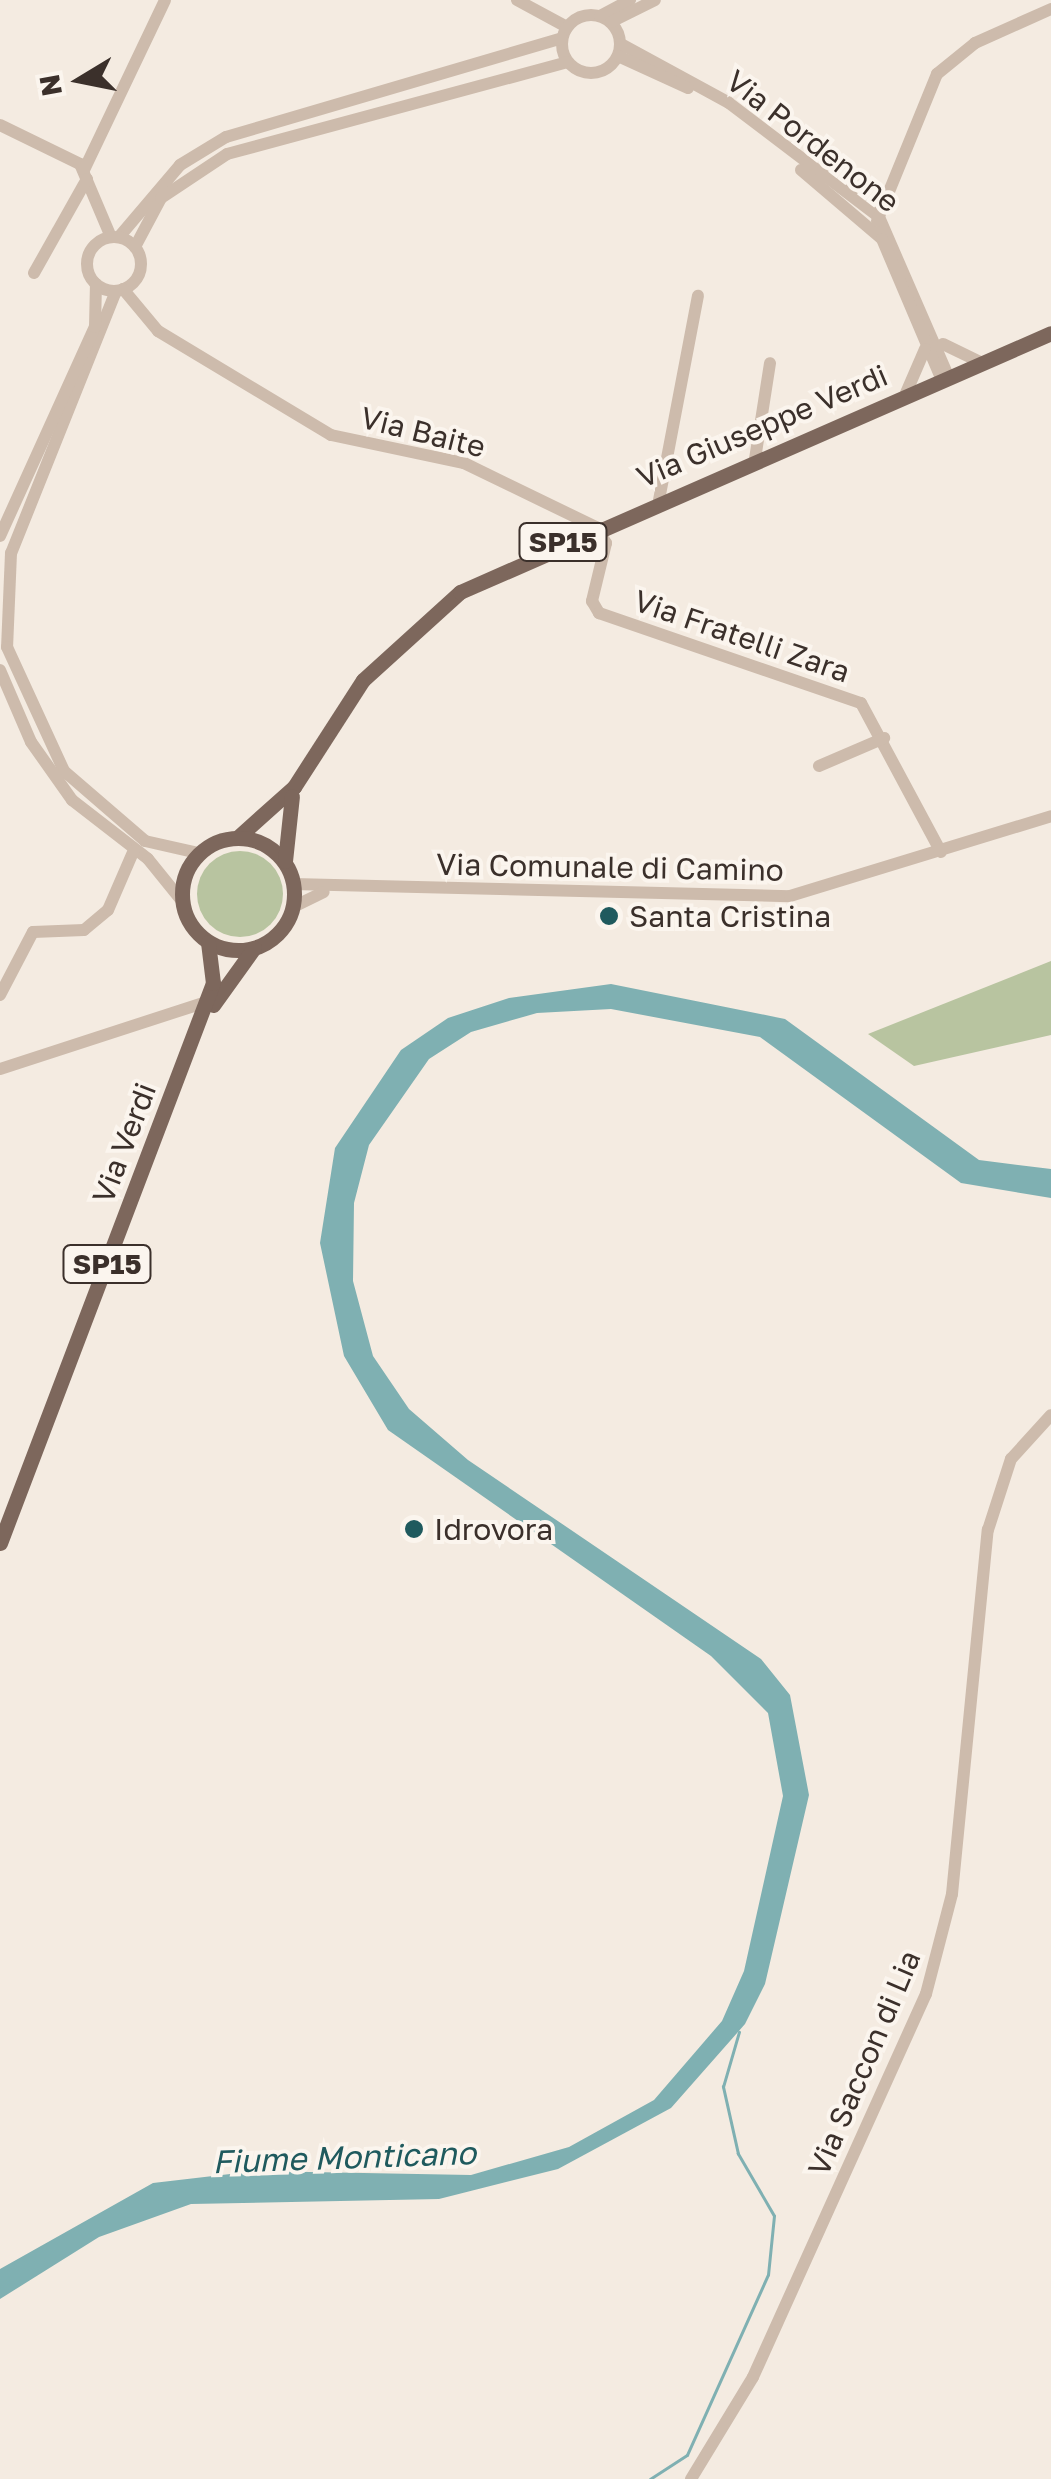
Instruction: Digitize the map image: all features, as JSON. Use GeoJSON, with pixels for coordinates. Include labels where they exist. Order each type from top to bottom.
{"type":"FeatureCollection","features":[{"type":"Feature","properties":{"kind":"main road","name":"Via Giuseppe Verdi"},"geometry":{"type":"LineString","coordinates":[[294,787],[352,694],[408,630],[460,592],[596,528],[1051,333]]}},
{"type":"Feature","properties":{"kind":"main road","name":"SP15"},"geometry":{"type":"LineString","coordinates":[[198,854],[238,837],[294,787]]}},
{"type":"Feature","properties":{"kind":"main road","name":"SP15"},"geometry":{"type":"LineString","coordinates":[[193,1039],[254,948],[279,932],[293,906],[293,884],[286,864],[294,787]]}},
{"type":"Feature","properties":{"kind":"main road"},"geometry":{"type":"LineString","coordinates":[[238,837],[286,864]]}},
{"type":"Feature","properties":{"kind":"main road"},"geometry":{"type":"LineString","coordinates":[[198,854],[182,902],[208,942],[254,948]]}},
{"type":"Feature","properties":{"kind":"main road","name":"SP15"},"geometry":{"type":"LineString","coordinates":[[193,1039],[214,973],[208,942]]}},
{"type":"Feature","properties":{"kind":"main road","name":"Via Verdi"},"geometry":{"type":"LineString","coordinates":[[0,1544],[193,1039]]}},
{"type":"Feature","properties":{"kind":"street"},"geometry":{"type":"LineString","coordinates":[[34,273],[85,174],[165,0]]}},
{"type":"Feature","properties":{"kind":"street"},"geometry":{"type":"LineString","coordinates":[[517,0],[568,28]]}},
{"type":"Feature","properties":{"kind":"street"},"geometry":{"type":"LineString","coordinates":[[536,0],[568,28]]}},
{"type":"Feature","properties":{"kind":"street"},"geometry":{"type":"LineString","coordinates":[[605,19],[630,0]]}},
{"type":"Feature","properties":{"kind":"street"},"geometry":{"type":"LineString","coordinates":[[94,245],[115,237],[180,166],[226,137],[655,0]]}},
{"type":"Feature","properties":{"kind":"street"},"geometry":{"type":"LineString","coordinates":[[876,224],[938,74],[975,43],[1051,10]]}},
{"type":"Feature","properties":{"kind":"street"},"geometry":{"type":"LineString","coordinates":[[146,310],[135,247],[161,198],[227,154],[567,62],[598,73],[620,50],[605,19]]}},
{"type":"Feature","properties":{"kind":"street"},"geometry":{"type":"LineString","coordinates":[[567,62],[568,28]]}},
{"type":"Feature","properties":{"kind":"street","name":"Via Pordenone"},"geometry":{"type":"LineString","coordinates":[[620,50],[729,103],[876,224],[941,342],[945,377]]}},
{"type":"Feature","properties":{"kind":"street"},"geometry":{"type":"LineString","coordinates":[[0,125],[85,174],[91,194],[115,237],[135,247]]}},
{"type":"Feature","properties":{"kind":"street"},"geometry":{"type":"LineString","coordinates":[[0,536],[97,320],[96,284],[87,260],[94,245],[91,194]]}},
{"type":"Feature","properties":{"kind":"street","name":"Via Pordenone"},"geometry":{"type":"LineString","coordinates":[[876,224],[925,349],[945,377]]}},
{"type":"Feature","properties":{"kind":"street"},"geometry":{"type":"LineString","coordinates":[[138,276],[119,290],[11,553],[7,647],[39,731],[78,785],[145,841],[198,854]]}},
{"type":"Feature","properties":{"kind":"street"},"geometry":{"type":"LineString","coordinates":[[96,284],[119,290]]}},
{"type":"Feature","properties":{"kind":"street","name":"Via Baite"},"geometry":{"type":"LineString","coordinates":[[119,290],[146,310],[158,330],[331,435],[464,463],[596,528]]}},
{"type":"Feature","properties":{"kind":"street"},"geometry":{"type":"LineString","coordinates":[[660,500],[698,296]]}},
{"type":"Feature","properties":{"kind":"street"},"geometry":{"type":"LineString","coordinates":[[941,342],[980,362]]}},
{"type":"Feature","properties":{"kind":"street"},"geometry":{"type":"LineString","coordinates":[[906,394],[925,349]]}},
{"type":"Feature","properties":{"kind":"street"},"geometry":{"type":"LineString","coordinates":[[755,459],[770,363]]}},
{"type":"Feature","properties":{"kind":"street","name":"Via Fratelli Zara"},"geometry":{"type":"LineString","coordinates":[[596,528],[606,542],[594,610],[828,688],[861,704],[884,738],[942,852]]}},
{"type":"Feature","properties":{"kind":"street"},"geometry":{"type":"LineString","coordinates":[[0,670],[31,742],[72,800],[134,850],[182,902]]}},
{"type":"Feature","properties":{"kind":"street"},"geometry":{"type":"LineString","coordinates":[[820,766],[884,738]]}},
{"type":"Feature","properties":{"kind":"street","name":"Via Comunale di Camino"},"geometry":{"type":"LineString","coordinates":[[293,884],[336,889],[790,896],[1051,816]]}},
{"type":"Feature","properties":{"kind":"street"},"geometry":{"type":"LineString","coordinates":[[0,995],[32,932],[84,930],[108,910],[134,850]]}},
{"type":"Feature","properties":{"kind":"street","name":"Via Comunale di Camino"},"geometry":{"type":"LineString","coordinates":[[293,906],[336,889]]}},
{"type":"Feature","properties":{"kind":"street"},"geometry":{"type":"LineString","coordinates":[[0,1069],[206,1002]]}},
{"type":"Feature","properties":{"kind":"street","name":"Via Saccon di Lia"},"geometry":{"type":"LineString","coordinates":[[691,2479],[754,2377],[926,1994],[952,1894],[988,1530],[1011,1459],[1051,1415]]}},
{"type":"Feature","properties":{"kind":"green space"},"geometry":{"type":"Polygon","coordinates":[[[240,851],[270,864],[283,894],[270,924],[240,937],[210,924],[197,894],[210,864],[240,851]]]}},
{"type":"Feature","properties":{"kind":"green space"},"geometry":{"type":"Polygon","coordinates":[[[1051,961],[1051,1035],[914,1066],[868,1034],[1051,961]]]}},
{"type":"Feature","properties":{"kind":"water"},"geometry":{"type":"Polygon","coordinates":[[[611,984],[785,1019],[979,1160],[1051,1169],[1051,1198],[961,1183],[760,1037],[611,1009],[537,1013],[471,1032],[429,1059],[369,1145],[354,1203],[353,1281],[373,1356],[409,1409],[468,1460],[761,1659],[790,1695],[809,1795],[765,1984],[745,2024],[671,2108],[558,2169],[439,2199],[191,2204],[99,2237],[0,2299],[0,2269],[153,2183],[256,2171],[471,2175],[569,2147],[654,2100],[722,2021],[744,1971],[783,1796],[768,1713],[711,1656],[388,1430],[344,1356],[320,1243],[335,1148],[401,1050],[448,1018],[509,998],[611,984]]]}},
{"type":"Feature","properties":{"kind":"waterway"},"geometry":{"type":"LineString","coordinates":[[650,2479],[687,2455],[768,2275],[774,2216],[738,2154],[723,2087],[739,2032]]}},
{"type":"Feature","properties":{"kind":"place","name":"Santa Cristina"},"geometry":{"type":"Point","coordinates":[609,916]}},
{"type":"Feature","properties":{"kind":"place","name":"Idrovora"},"geometry":{"type":"Point","coordinates":[414,1529]}},
{"type":"Feature","properties":{"kind":"water label","name":"Fiume Monticano"},"geometry":{"type":"Point","coordinates":[344,2157]}}]}
